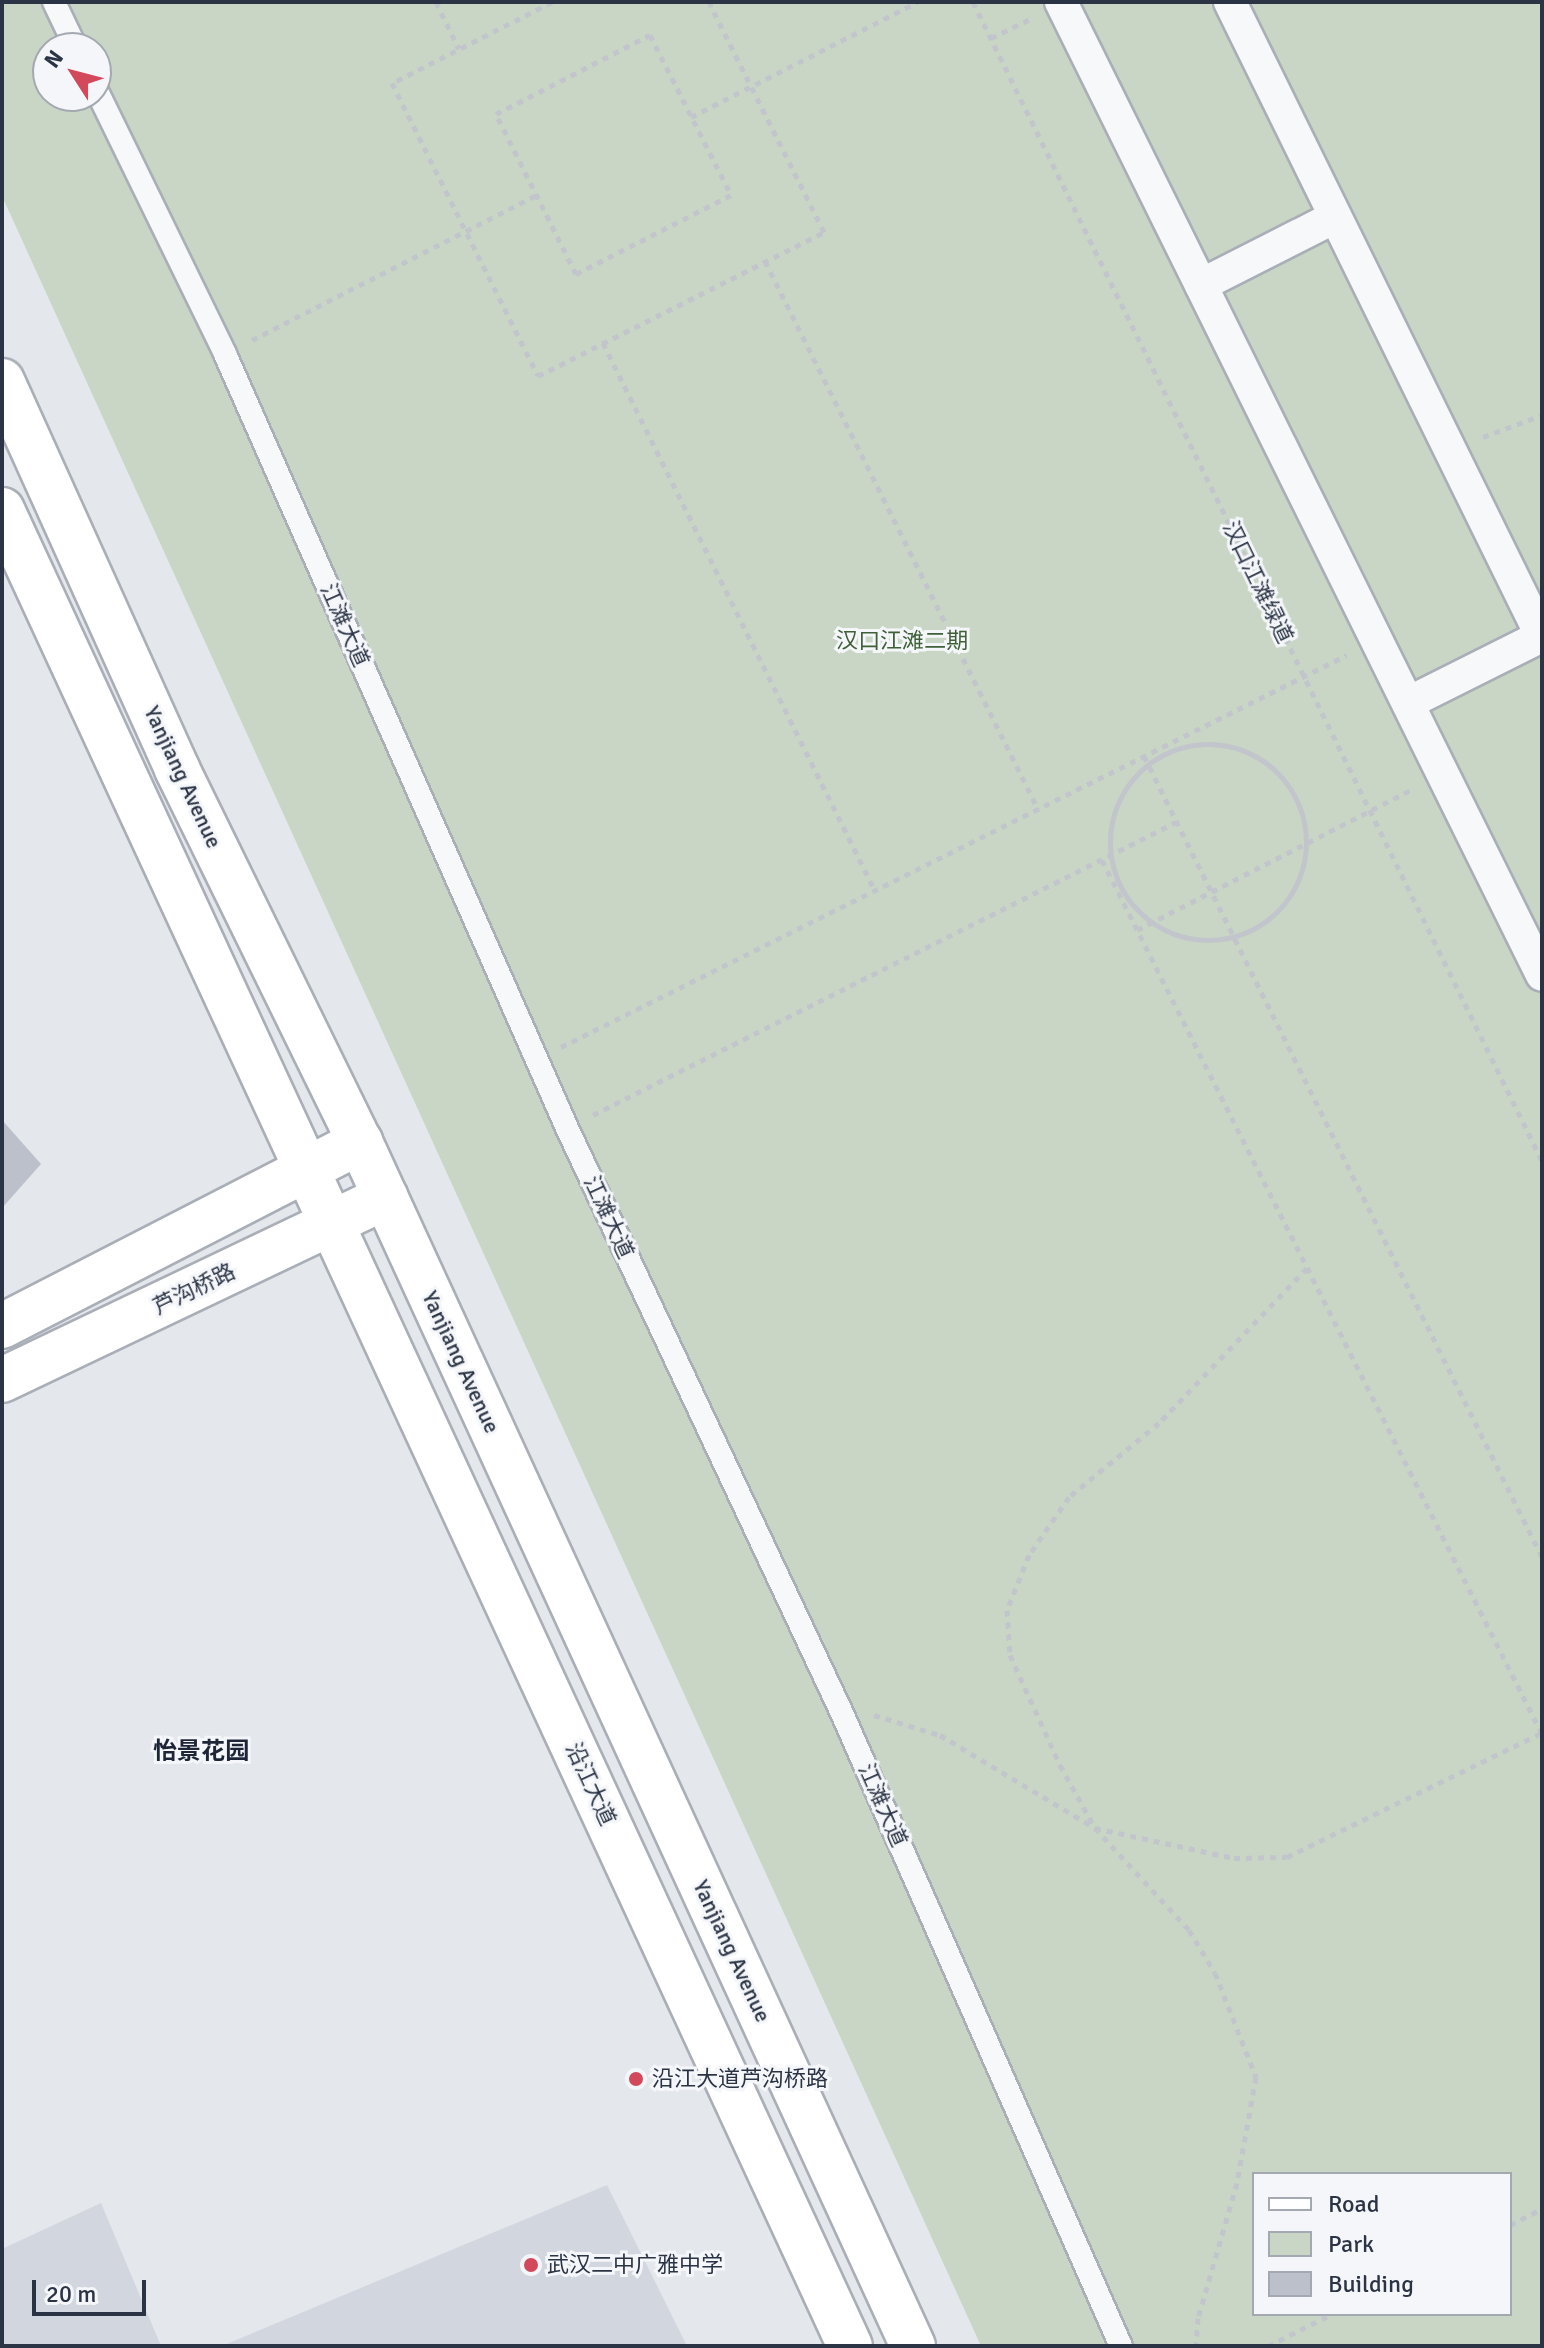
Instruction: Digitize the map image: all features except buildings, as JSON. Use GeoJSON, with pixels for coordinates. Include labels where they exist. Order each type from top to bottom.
{"type":"FeatureCollection","features":[{"type":"Feature","properties":{"kind":"main road","name":"Yanjiang Avenue"},"geometry":{"type":"LineString","coordinates":[[2,381],[177,769],[386,1197],[913,2346]]}},
{"type":"Feature","properties":{"kind":"main road"},"geometry":{"type":"LineString","coordinates":[[2,510],[332,1223]]}},
{"type":"Feature","properties":{"kind":"main road"},"geometry":{"type":"LineString","coordinates":[[2,1326],[360,1142]]}},
{"type":"Feature","properties":{"kind":"main road","name":"芦沟桥路"},"geometry":{"type":"LineString","coordinates":[[2,1380],[386,1197]]}},
{"type":"Feature","properties":{"kind":"main road","name":"沿江大道"},"geometry":{"type":"LineString","coordinates":[[332,1223],[850,2346]]}},
{"type":"Feature","properties":{"kind":"street"},"geometry":{"type":"LineString","coordinates":[[1062,2],[1542,975]]}},
{"type":"Feature","properties":{"kind":"street"},"geometry":{"type":"LineString","coordinates":[[1230,2],[1542,637],[1408,703]]}},
{"type":"Feature","properties":{"kind":"street"},"geometry":{"type":"LineString","coordinates":[[1201,285],[1335,217]]}},
{"type":"Feature","properties":{"kind":"lane"},"geometry":{"type":"LineString","coordinates":[[54,2],[68,32]]}},
{"type":"Feature","properties":{"kind":"lane","name":"江滩大道"},"geometry":{"type":"LineString","coordinates":[[107,112],[225,354],[567,1128],[841,1711],[1121,2346]]}},
{"type":"Feature","properties":{"kind":"path"},"geometry":{"type":"LineString","coordinates":[[436,2],[459,49]]}},
{"type":"Feature","properties":{"kind":"path"},"geometry":{"type":"LineString","coordinates":[[552,2],[392,83],[538,376],[824,232],[709,2]]}},
{"type":"Feature","properties":{"kind":"path"},"geometry":{"type":"LineString","coordinates":[[691,117],[918,2]]}},
{"type":"Feature","properties":{"kind":"path","name":"汉口江滩绿道"},"geometry":{"type":"LineString","coordinates":[[973,2],[1542,1161]]}},
{"type":"Feature","properties":{"kind":"path"},"geometry":{"type":"LineString","coordinates":[[991,38],[1062,2]]}},
{"type":"Feature","properties":{"kind":"path"},"geometry":{"type":"LineString","coordinates":[[650,35],[731,195],[576,274],[536,195],[496,114],[650,35]]}},
{"type":"Feature","properties":{"kind":"path"},"geometry":{"type":"LineString","coordinates":[[225,354],[536,195]]}},
{"type":"Feature","properties":{"kind":"path"},"geometry":{"type":"LineString","coordinates":[[765,261],[1038,809]]}},
{"type":"Feature","properties":{"kind":"path"},"geometry":{"type":"LineString","coordinates":[[603,343],[875,891]]}},
{"type":"Feature","properties":{"kind":"path"},"geometry":{"type":"LineString","coordinates":[[1485,436],[1542,415]]}},
{"type":"Feature","properties":{"kind":"path"},"geometry":{"type":"LineString","coordinates":[[537,1058],[1376,640]]}},
{"type":"Feature","properties":{"kind":"path"},"geometry":{"type":"LineString","coordinates":[[1210,743],[1255,755],[1291,786],[1301,808],[1306,844],[1300,878],[1289,899],[1272,917],[1234,937],[1183,937],[1152,923],[1126,897],[1111,856],[1116,805],[1148,764],[1187,746],[1210,743]]}},
{"type":"Feature","properties":{"kind":"path"},"geometry":{"type":"LineString","coordinates":[[1144,756],[1542,1557]]}},
{"type":"Feature","properties":{"kind":"path"},"geometry":{"type":"LineString","coordinates":[[1137,930],[1442,773]]}},
{"type":"Feature","properties":{"kind":"path"},"geometry":{"type":"LineString","coordinates":[[567,1128],[1176,822]]}},
{"type":"Feature","properties":{"kind":"path"},"geometry":{"type":"LineString","coordinates":[[841,1711],[888,1717],[940,1735],[1095,1828],[1234,1858],[1287,1857],[1542,1734],[1102,860]]}},
{"type":"Feature","properties":{"kind":"path"},"geometry":{"type":"LineString","coordinates":[[1196,2346],[1198,2318],[1247,2138],[1254,2064],[1202,1949],[1095,1828],[1016,1673],[1007,1621],[1015,1586],[1042,1534],[1069,1497],[1159,1423],[1307,1268]]}},
{"type":"Feature","properties":{"kind":"path"},"geometry":{"type":"LineString","coordinates":[[1512,2224],[1542,2209]]}},
{"type":"Feature","properties":{"kind":"path"},"geometry":{"type":"LineString","coordinates":[[1268,2346],[1328,2316]]}},
{"type":"Feature","properties":{"kind":"shaded area","name":"武汉二中广雅中学"},"geometry":{"type":"Polygon","coordinates":[[[607,2185],[687,2346],[222,2346],[607,2185]]]}},
{"type":"Feature","properties":{"kind":"shaded area"},"geometry":{"type":"Polygon","coordinates":[[[101,2203],[161,2346],[2,2346],[2,2249],[101,2203]]]}},
{"type":"Feature","properties":{"kind":"green space","name":"汉口江滩二期"},"geometry":{"type":"Polygon","coordinates":[[[2,2],[1542,2],[1542,2346],[981,2346],[2,196],[2,2]]]}},
{"type":"Feature","properties":{"kind":"place","name":"沿江大道芦沟桥路"},"geometry":{"type":"Point","coordinates":[636,2079]}},
{"type":"Feature","properties":{"kind":"place","name":"武汉二中广雅中学"},"geometry":{"type":"Point","coordinates":[531,2265]}},
{"type":"Feature","properties":{"kind":"district","name":"怡景花园"},"geometry":{"type":"Point","coordinates":[201,1752]}}]}
